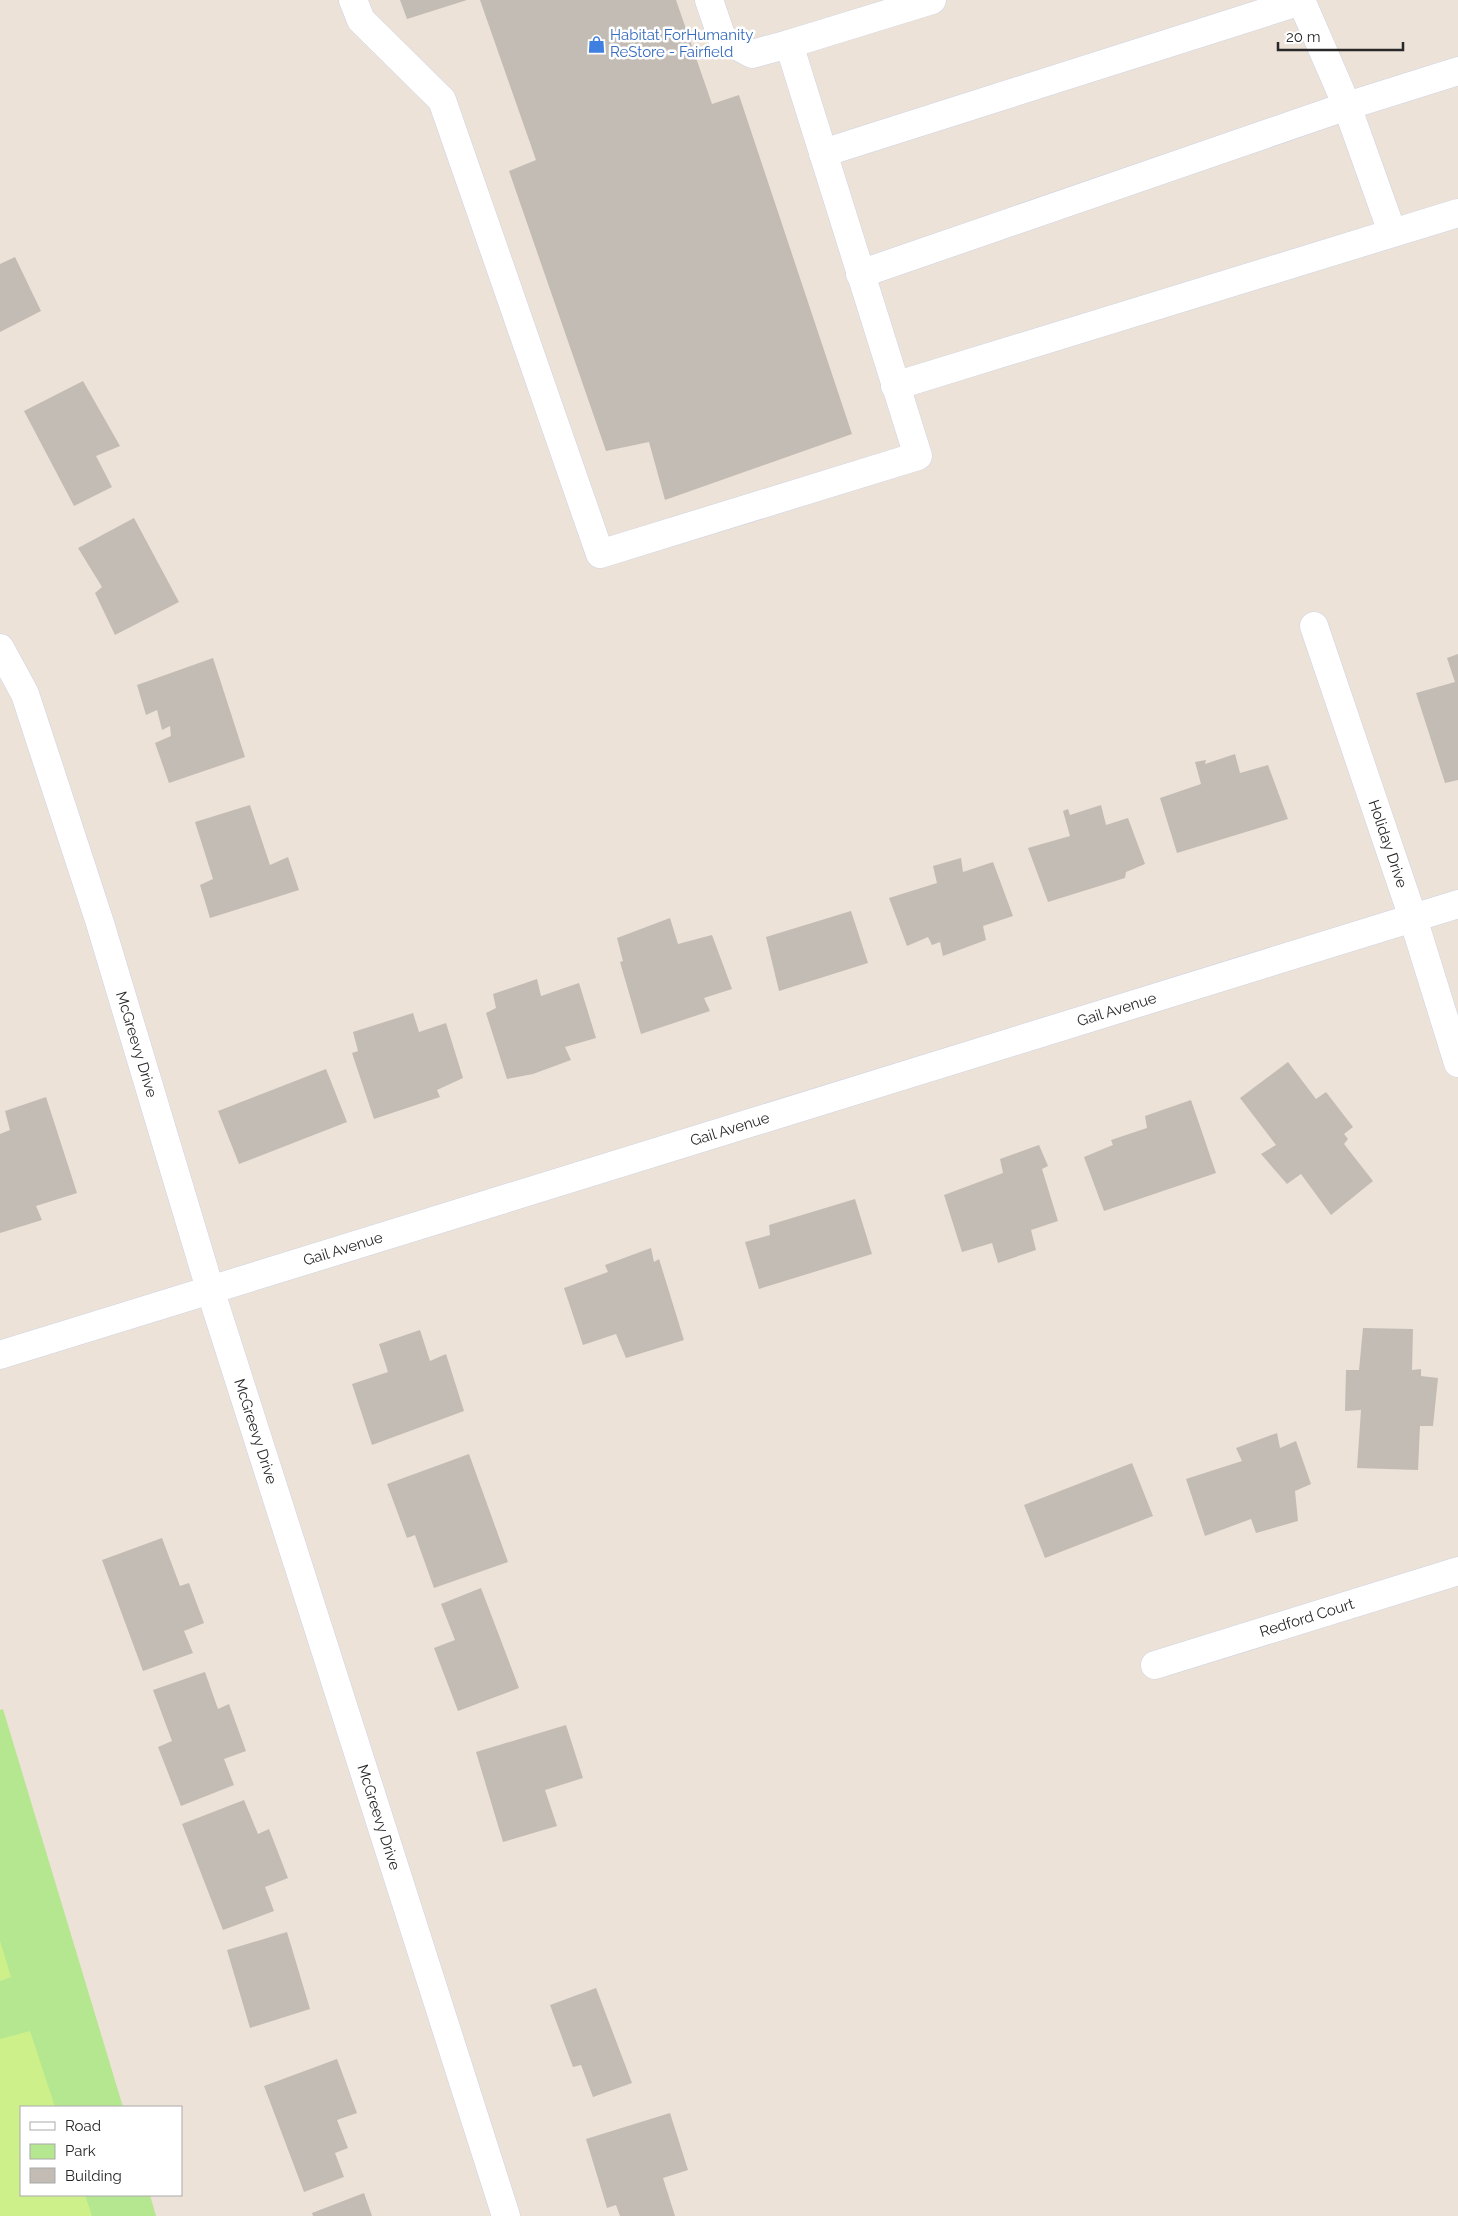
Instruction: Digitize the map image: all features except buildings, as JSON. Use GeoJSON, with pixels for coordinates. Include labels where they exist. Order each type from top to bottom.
{"type":"FeatureCollection","features":[{"type":"Feature","properties":{"kind":"street"},"geometry":{"type":"LineString","coordinates":[[353,0],[361,20],[442,100],[600,554],[918,456],[789,44]]}},
{"type":"Feature","properties":{"kind":"street"},"geometry":{"type":"LineString","coordinates":[[709,0],[722,38],[752,54],[932,0]]}},
{"type":"Feature","properties":{"kind":"street"},"geometry":{"type":"LineString","coordinates":[[823,153],[1301,0],[1347,106],[1392,232]]}},
{"type":"Feature","properties":{"kind":"street"},"geometry":{"type":"LineString","coordinates":[[860,274],[1347,106],[1458,70]]}},
{"type":"Feature","properties":{"kind":"street"},"geometry":{"type":"LineString","coordinates":[[895,386],[1458,213]]}},
{"type":"Feature","properties":{"kind":"street","name":"Holiday Drive"},"geometry":{"type":"LineString","coordinates":[[1314,626],[1413,918],[1458,1062]]}},
{"type":"Feature","properties":{"kind":"street","name":"McGreevy Drive"},"geometry":{"type":"LineString","coordinates":[[0,648],[25,694],[100,923],[210,1289],[506,2216]]}},
{"type":"Feature","properties":{"kind":"street","name":"Gail Avenue"},"geometry":{"type":"LineString","coordinates":[[0,1355],[1458,904]]}},
{"type":"Feature","properties":{"kind":"street","name":"Redford Court"},"geometry":{"type":"LineString","coordinates":[[1155,1665],[1458,1571]]}},
{"type":"Feature","properties":{"kind":"green space"},"geometry":{"type":"Polygon","coordinates":[[[3,1709],[123,2106],[20,2106],[20,2196],[150,2196],[156,2216],[0,2216],[0,1710],[3,1709]]]}},
{"type":"Feature","properties":{"kind":"green space"},"geometry":{"type":"Polygon","coordinates":[[[0,1941],[11,1977],[0,1981],[0,1941]]]}},
{"type":"Feature","properties":{"kind":"green space"},"geometry":{"type":"Polygon","coordinates":[[[30,2031],[55,2106],[20,2106],[20,2196],[85,2196],[92,2216],[0,2216],[0,2039],[30,2031]]]}},
{"type":"Feature","properties":{"kind":"place","name":"Habitat ForHumanity ReStore - Fairfield"},"geometry":{"type":"Point","coordinates":[596,44]}}]}
